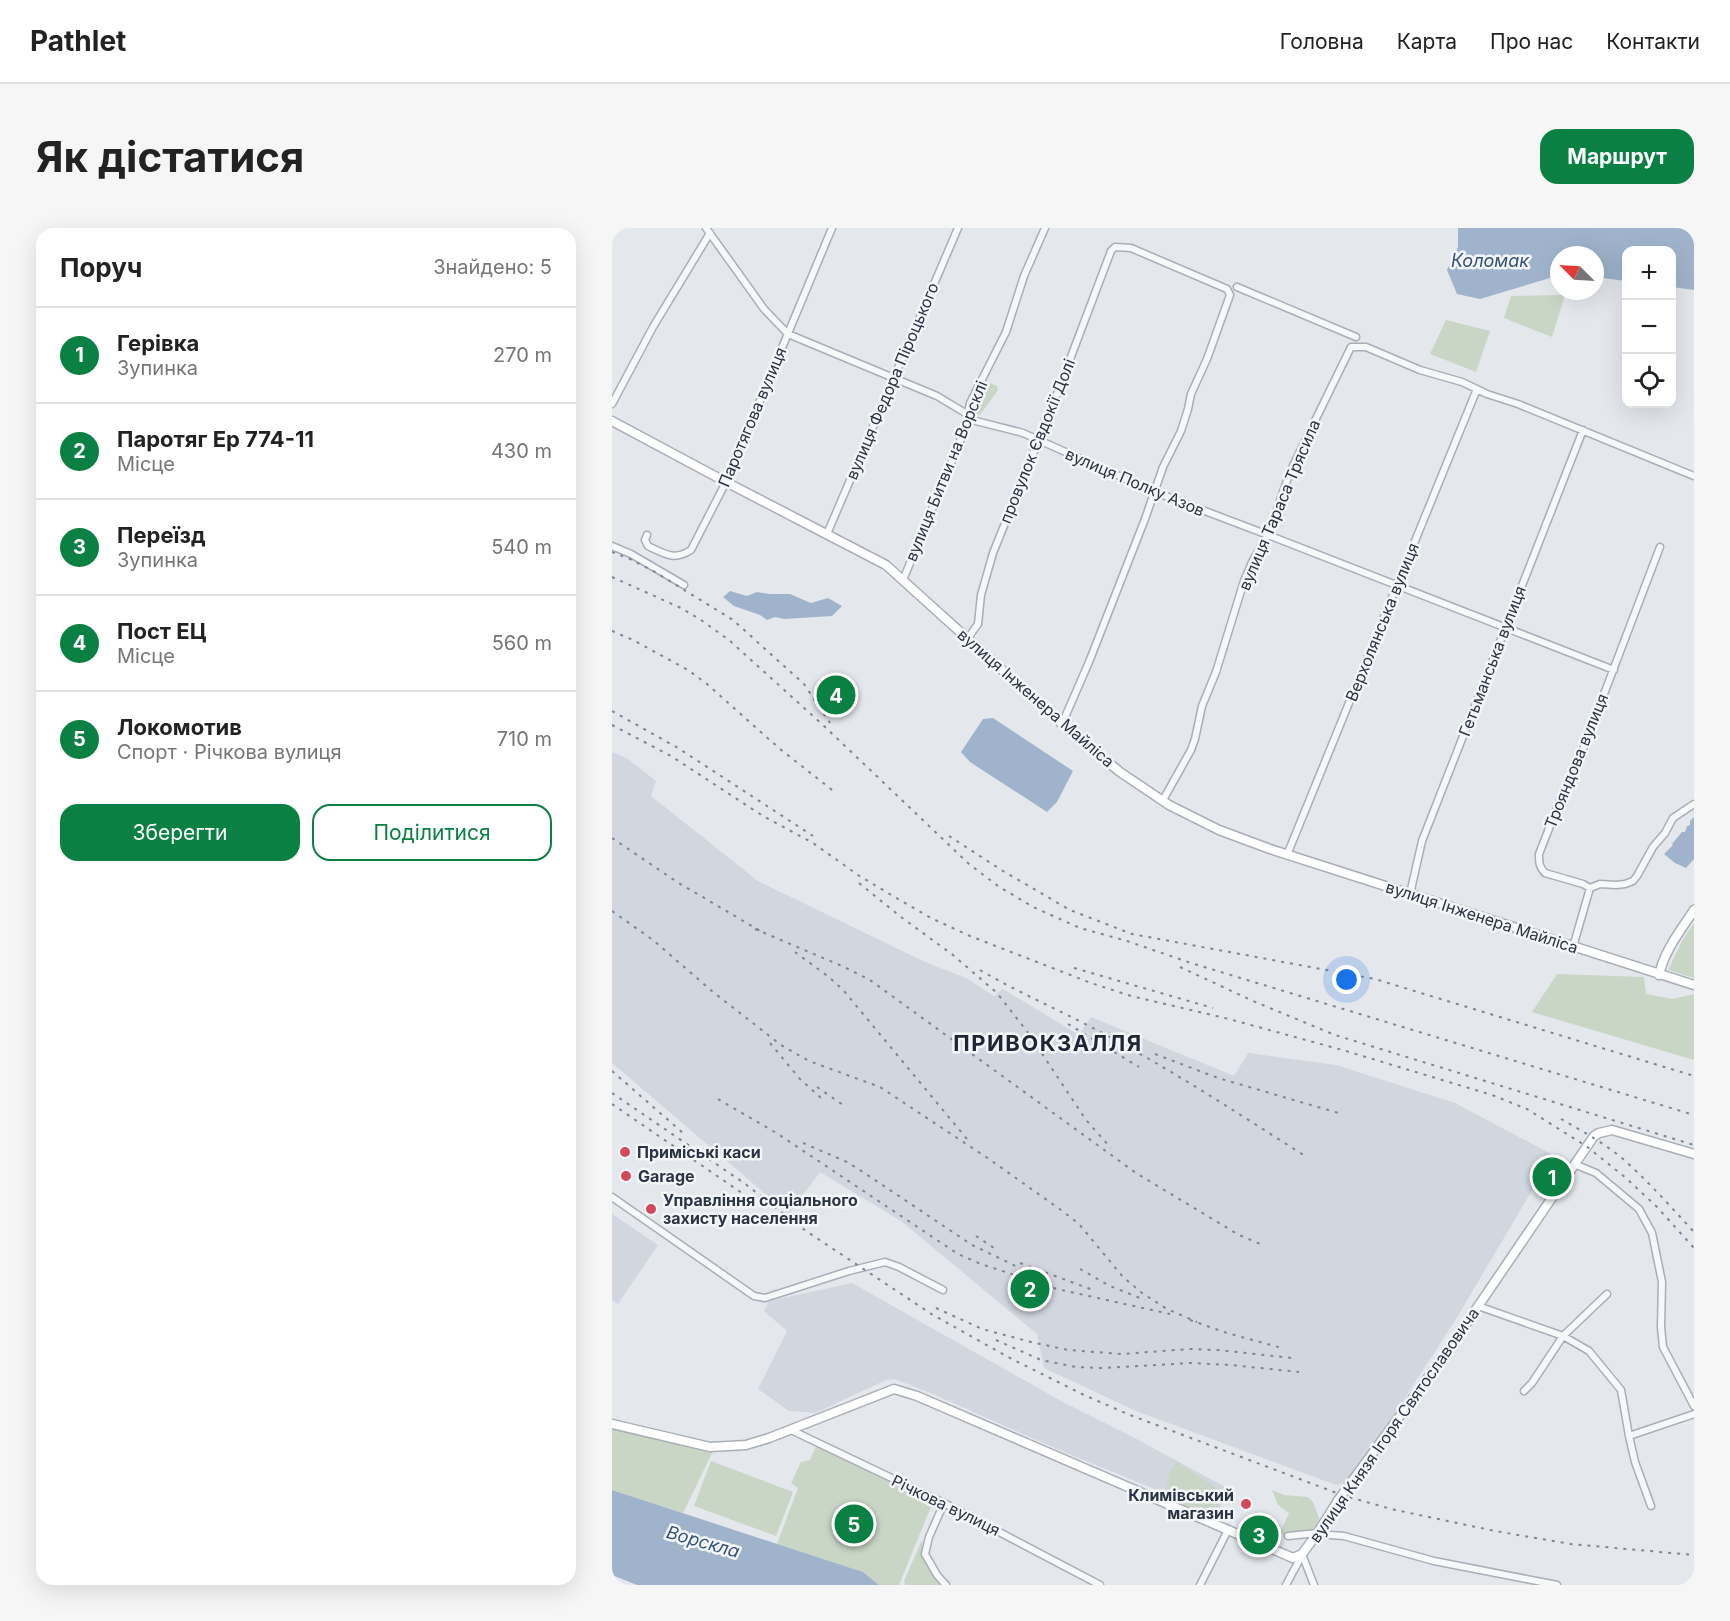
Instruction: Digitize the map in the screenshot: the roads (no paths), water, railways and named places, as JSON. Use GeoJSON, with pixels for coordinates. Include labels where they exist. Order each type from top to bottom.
{"type":"FeatureCollection","features":[{"type":"Feature","properties":{"kind":"street","name":"Паротягова вулиця"},"geometry":{"type":"LineString","coordinates":[[647,535],[645,540],[648,546],[674,557],[682,556],[691,550],[726,482],[832,228]]}},
{"type":"Feature","properties":{"kind":"street","name":"вулиця Федора Піроцького"},"geometry":{"type":"LineString","coordinates":[[827,534],[958,228]]}},
{"type":"Feature","properties":{"kind":"street","name":"вулиця Битви на Ворсклі"},"geometry":{"type":"LineString","coordinates":[[903,580],[965,429],[970,403],[1006,332],[1024,276],[1045,228]]}},
{"type":"Feature","properties":{"kind":"street","name":"вулиця Полку Азов"},"geometry":{"type":"LineString","coordinates":[[708,231],[764,309],[788,334],[937,396],[967,414],[972,420],[1023,433],[1155,492],[1614,670]]}},
{"type":"Feature","properties":{"kind":"street"},"geometry":{"type":"LineString","coordinates":[[612,404],[708,231]]}},
{"type":"Feature","properties":{"kind":"street","name":"провулок Євдокії Долі"},"geometry":{"type":"LineString","coordinates":[[968,638],[978,624],[981,595],[993,553],[1111,251],[1115,247],[1131,248],[1216,284],[1227,290],[1230,295],[1207,359],[1191,394],[1185,420],[1163,467],[1155,492]]}},
{"type":"Feature","properties":{"kind":"street"},"geometry":{"type":"LineString","coordinates":[[1237,287],[1356,337]]}},
{"type":"Feature","properties":{"kind":"street","name":"вулиця Тараса Трясила"},"geometry":{"type":"LineString","coordinates":[[1163,800],[1191,750],[1202,705],[1216,672],[1244,581],[1268,535],[1290,472],[1351,347],[1366,347],[1420,370],[1462,382],[1477,389]]}},
{"type":"Feature","properties":{"kind":"street"},"geometry":{"type":"LineString","coordinates":[[1477,389],[1694,476]]}},
{"type":"Feature","properties":{"kind":"street","name":"Верхолянська вулиця"},"geometry":{"type":"LineString","coordinates":[[1287,855],[1477,389]]}},
{"type":"Feature","properties":{"kind":"street","name":"вулиця Інженера Майліса"},"geometry":{"type":"LineString","coordinates":[[612,421],[886,565],[1062,724],[1120,772],[1163,800],[1219,830],[1287,855],[1694,985]]}},
{"type":"Feature","properties":{"kind":"street","name":"Гетьманська вулиця"},"geometry":{"type":"LineString","coordinates":[[1410,894],[1422,841],[1583,430]]}},
{"type":"Feature","properties":{"kind":"street"},"geometry":{"type":"LineString","coordinates":[[1062,724],[1089,662],[1155,492]]}},
{"type":"Feature","properties":{"kind":"street"},"geometry":{"type":"LineString","coordinates":[[612,546],[631,554],[684,585]]}},
{"type":"Feature","properties":{"kind":"street","name":"Трояндова вулиця"},"geometry":{"type":"LineString","coordinates":[[1590,888],[1545,873],[1539,862],[1539,854],[1614,670],[1660,547]]}},
{"type":"Feature","properties":{"kind":"street"},"geometry":{"type":"LineString","coordinates":[[1573,947],[1590,888],[1600,884],[1616,885],[1633,881],[1673,818],[1694,804]]}},
{"type":"Feature","properties":{"kind":"street"},"geometry":{"type":"LineString","coordinates":[[1659,975],[1670,946],[1694,910]]}},
{"type":"Feature","properties":{"kind":"street","name":"вулиця Князя Ігоря Святославовича"},"geometry":{"type":"LineString","coordinates":[[612,1424],[710,1447],[746,1445],[770,1438],[894,1389],[917,1396],[1293,1558],[1302,1554],[1318,1534],[1339,1499],[1449,1349],[1574,1164],[1599,1133],[1612,1130],[1694,1154]]}},
{"type":"Feature","properties":{"kind":"street"},"geometry":{"type":"LineString","coordinates":[[1574,1164],[1596,1173],[1639,1209],[1652,1233],[1662,1282],[1663,1347],[1694,1406]]}},
{"type":"Feature","properties":{"kind":"street"},"geometry":{"type":"LineString","coordinates":[[612,1197],[754,1296],[765,1298],[851,1270],[885,1262],[942,1290]]}},
{"type":"Feature","properties":{"kind":"street"},"geometry":{"type":"LineString","coordinates":[[1524,1391],[1532,1383],[1563,1336],[1607,1294]]}},
{"type":"Feature","properties":{"kind":"street"},"geometry":{"type":"LineString","coordinates":[[1478,1306],[1563,1336],[1589,1351],[1621,1390],[1635,1462],[1651,1506]]}},
{"type":"Feature","properties":{"kind":"street"},"geometry":{"type":"LineString","coordinates":[[1629,1436],[1694,1414]]}},
{"type":"Feature","properties":{"kind":"street","name":"Річкова вулиця"},"geometry":{"type":"LineString","coordinates":[[791,1430],[944,1503],[1100,1585]]}},
{"type":"Feature","properties":{"kind":"street"},"geometry":{"type":"LineString","coordinates":[[944,1503],[929,1537],[925,1554],[937,1575],[946,1585]]}},
{"type":"Feature","properties":{"kind":"street"},"geometry":{"type":"LineString","coordinates":[[1200,1585],[1228,1530]]}},
{"type":"Feature","properties":{"kind":"street"},"geometry":{"type":"LineString","coordinates":[[1288,1536],[1318,1534],[1344,1536],[1434,1561],[1557,1585]]}},
{"type":"Feature","properties":{"kind":"street"},"geometry":{"type":"LineString","coordinates":[[1286,1585],[1302,1554]]}},
{"type":"Feature","properties":{"kind":"street"},"geometry":{"type":"LineString","coordinates":[[1302,1554],[1314,1585]]}},
{"type":"Feature","properties":{"kind":"water","name":"Коломак"},"geometry":{"type":"Polygon","coordinates":[[[1458,228],[1694,228],[1694,290],[1676,288],[1676,246],[1622,246],[1622,280],[1604,278],[1604,246],[1550,246],[1550,278],[1480,299],[1457,294],[1447,270],[1458,247],[1458,228]]]}},
{"type":"Feature","properties":{"kind":"water"},"geometry":{"type":"Polygon","coordinates":[[[730,591],[747,596],[757,592],[790,594],[811,603],[828,598],[842,606],[832,616],[784,619],[775,617],[767,620],[760,615],[734,606],[723,597],[730,591]]]}},
{"type":"Feature","properties":{"kind":"water"},"geometry":{"type":"Polygon","coordinates":[[[993,718],[1073,771],[1057,802],[1047,812],[970,762],[961,752],[983,719],[993,718]]]}},
{"type":"Feature","properties":{"kind":"water"},"geometry":{"type":"Polygon","coordinates":[[[1694,817],[1694,859],[1686,868],[1664,854],[1682,832],[1685,832],[1694,817]]]}},
{"type":"Feature","properties":{"kind":"water","name":"Ворскла"},"geometry":{"type":"Polygon","coordinates":[[[612,1490],[863,1572],[879,1585],[637,1585],[612,1575],[612,1490]]]}},
{"type":"Feature","properties":{"kind":"railway"},"geometry":{"type":"LineString","coordinates":[[612,552],[655,572],[733,620],[804,684],[830,723]]}},
{"type":"Feature","properties":{"kind":"railway"},"geometry":{"type":"LineString","coordinates":[[612,577],[681,608],[729,640],[824,726],[969,864],[998,886],[1033,907],[1080,928],[1191,963],[1694,1115]]}},
{"type":"Feature","properties":{"kind":"railway"},"geometry":{"type":"LineString","coordinates":[[612,631],[688,670],[780,749],[836,793]]}},
{"type":"Feature","properties":{"kind":"railway"},"geometry":{"type":"LineString","coordinates":[[612,711],[678,748],[813,836]]}},
{"type":"Feature","properties":{"kind":"railway"},"geometry":{"type":"LineString","coordinates":[[612,725],[671,756],[763,816],[813,843],[858,875],[898,899],[931,918],[970,936],[1131,996],[1229,1019],[1346,1051],[1492,1095],[1527,1109],[1586,1146],[1626,1178],[1657,1207],[1694,1248]]}},
{"type":"Feature","properties":{"kind":"railway"},"geometry":{"type":"LineString","coordinates":[[949,836],[1070,910],[1132,934],[1375,979],[1694,1076]]}},
{"type":"Feature","properties":{"kind":"railway"},"geometry":{"type":"LineString","coordinates":[[612,838],[677,882],[762,932]]}},
{"type":"Feature","properties":{"kind":"railway"},"geometry":{"type":"LineString","coordinates":[[859,883],[953,955],[997,993],[1029,1034],[1086,1120],[1111,1148]]}},
{"type":"Feature","properties":{"kind":"railway"},"geometry":{"type":"LineString","coordinates":[[612,911],[653,940],[713,992],[781,1045],[809,1061],[880,1087],[989,1159],[1079,1224],[1123,1277],[1142,1293],[1167,1309],[1197,1322]]}},
{"type":"Feature","properties":{"kind":"railway"},"geometry":{"type":"LineString","coordinates":[[755,929],[870,980],[1136,1173],[1239,1235],[1265,1246]]}},
{"type":"Feature","properties":{"kind":"railway"},"geometry":{"type":"LineString","coordinates":[[795,952],[844,991],[967,1139]]}},
{"type":"Feature","properties":{"kind":"railway"},"geometry":{"type":"LineString","coordinates":[[1180,967],[1253,1001],[1335,1035],[1694,1145]]}},
{"type":"Feature","properties":{"kind":"railway"},"geometry":{"type":"LineString","coordinates":[[1074,968],[1213,1008]]}},
{"type":"Feature","properties":{"kind":"railway"},"geometry":{"type":"LineString","coordinates":[[980,970],[1132,1049],[1305,1156]]}},
{"type":"Feature","properties":{"kind":"railway"},"geometry":{"type":"LineString","coordinates":[[1068,1024],[1139,1067]]}},
{"type":"Feature","properties":{"kind":"railway"},"geometry":{"type":"LineString","coordinates":[[770,1043],[800,1079],[821,1098]]}},
{"type":"Feature","properties":{"kind":"railway"},"geometry":{"type":"LineString","coordinates":[[1155,1054],[1218,1078],[1342,1114]]}},
{"type":"Feature","properties":{"kind":"railway"},"geometry":{"type":"LineString","coordinates":[[612,1071],[683,1133]]}},
{"type":"Feature","properties":{"kind":"railway"},"geometry":{"type":"LineString","coordinates":[[817,1087],[846,1107]]}},
{"type":"Feature","properties":{"kind":"railway"},"geometry":{"type":"LineString","coordinates":[[612,1093],[744,1183],[806,1231],[933,1315],[1010,1358],[1130,1415],[1342,1495],[1391,1509],[1571,1544],[1694,1555]]}},
{"type":"Feature","properties":{"kind":"railway"},"geometry":{"type":"LineString","coordinates":[[718,1099],[778,1134],[958,1254],[1057,1289],[1170,1314]]}},
{"type":"Feature","properties":{"kind":"railway"},"geometry":{"type":"LineString","coordinates":[[612,1104],[758,1204]]}},
{"type":"Feature","properties":{"kind":"railway"},"geometry":{"type":"LineString","coordinates":[[1561,1119],[1601,1142],[1623,1159],[1694,1232]]}},
{"type":"Feature","properties":{"kind":"railway"},"geometry":{"type":"LineString","coordinates":[[803,1143],[847,1162],[972,1245],[1026,1271]]}},
{"type":"Feature","properties":{"kind":"railway"},"geometry":{"type":"LineString","coordinates":[[976,1236],[994,1248]]}},
{"type":"Feature","properties":{"kind":"railway"},"geometry":{"type":"LineString","coordinates":[[1020,1263],[1093,1290]]}},
{"type":"Feature","properties":{"kind":"railway"},"geometry":{"type":"LineString","coordinates":[[1080,1269],[1110,1286],[1145,1300]]}},
{"type":"Feature","properties":{"kind":"railway"},"geometry":{"type":"LineString","coordinates":[[936,1308],[982,1329],[1068,1350],[1122,1354],[1189,1349],[1218,1350],[1292,1358]]}},
{"type":"Feature","properties":{"kind":"railway"},"geometry":{"type":"LineString","coordinates":[[1190,1320],[1282,1348]]}},
{"type":"Feature","properties":{"kind":"railway"},"geometry":{"type":"LineString","coordinates":[[996,1340],[1041,1360],[1076,1367],[1102,1368],[1191,1363],[1299,1372]]}},
{"type":"Feature","properties":{"kind":"place","name":"Пост ЕЦ"},"geometry":{"type":"Point","coordinates":[836,695]}},
{"type":"Feature","properties":{"kind":"place","name":"Приміські каси"},"geometry":{"type":"Point","coordinates":[625,1152]}},
{"type":"Feature","properties":{"kind":"place","name":"Garage"},"geometry":{"type":"Point","coordinates":[626,1176]}},
{"type":"Feature","properties":{"kind":"place","name":"Герівка"},"geometry":{"type":"Point","coordinates":[1552,1177]}},
{"type":"Feature","properties":{"kind":"place","name":"Управління соціального захисту населення"},"geometry":{"type":"Point","coordinates":[651,1209]}},
{"type":"Feature","properties":{"kind":"place","name":"Паротяг Ер 774-11"},"geometry":{"type":"Point","coordinates":[1030,1289]}},
{"type":"Feature","properties":{"kind":"place","name":"Климівський магазин"},"geometry":{"type":"Point","coordinates":[1246,1504]}},
{"type":"Feature","properties":{"kind":"place","name":"Локомотив"},"geometry":{"type":"Point","coordinates":[854,1524]}},
{"type":"Feature","properties":{"kind":"place","name":"Переїзд"},"geometry":{"type":"Point","coordinates":[1259,1535]}},
{"type":"Feature","properties":{"kind":"district","name":"ПРИВОКЗАЛЛЯ"},"geometry":{"type":"Point","coordinates":[1048,1043]}}]}
